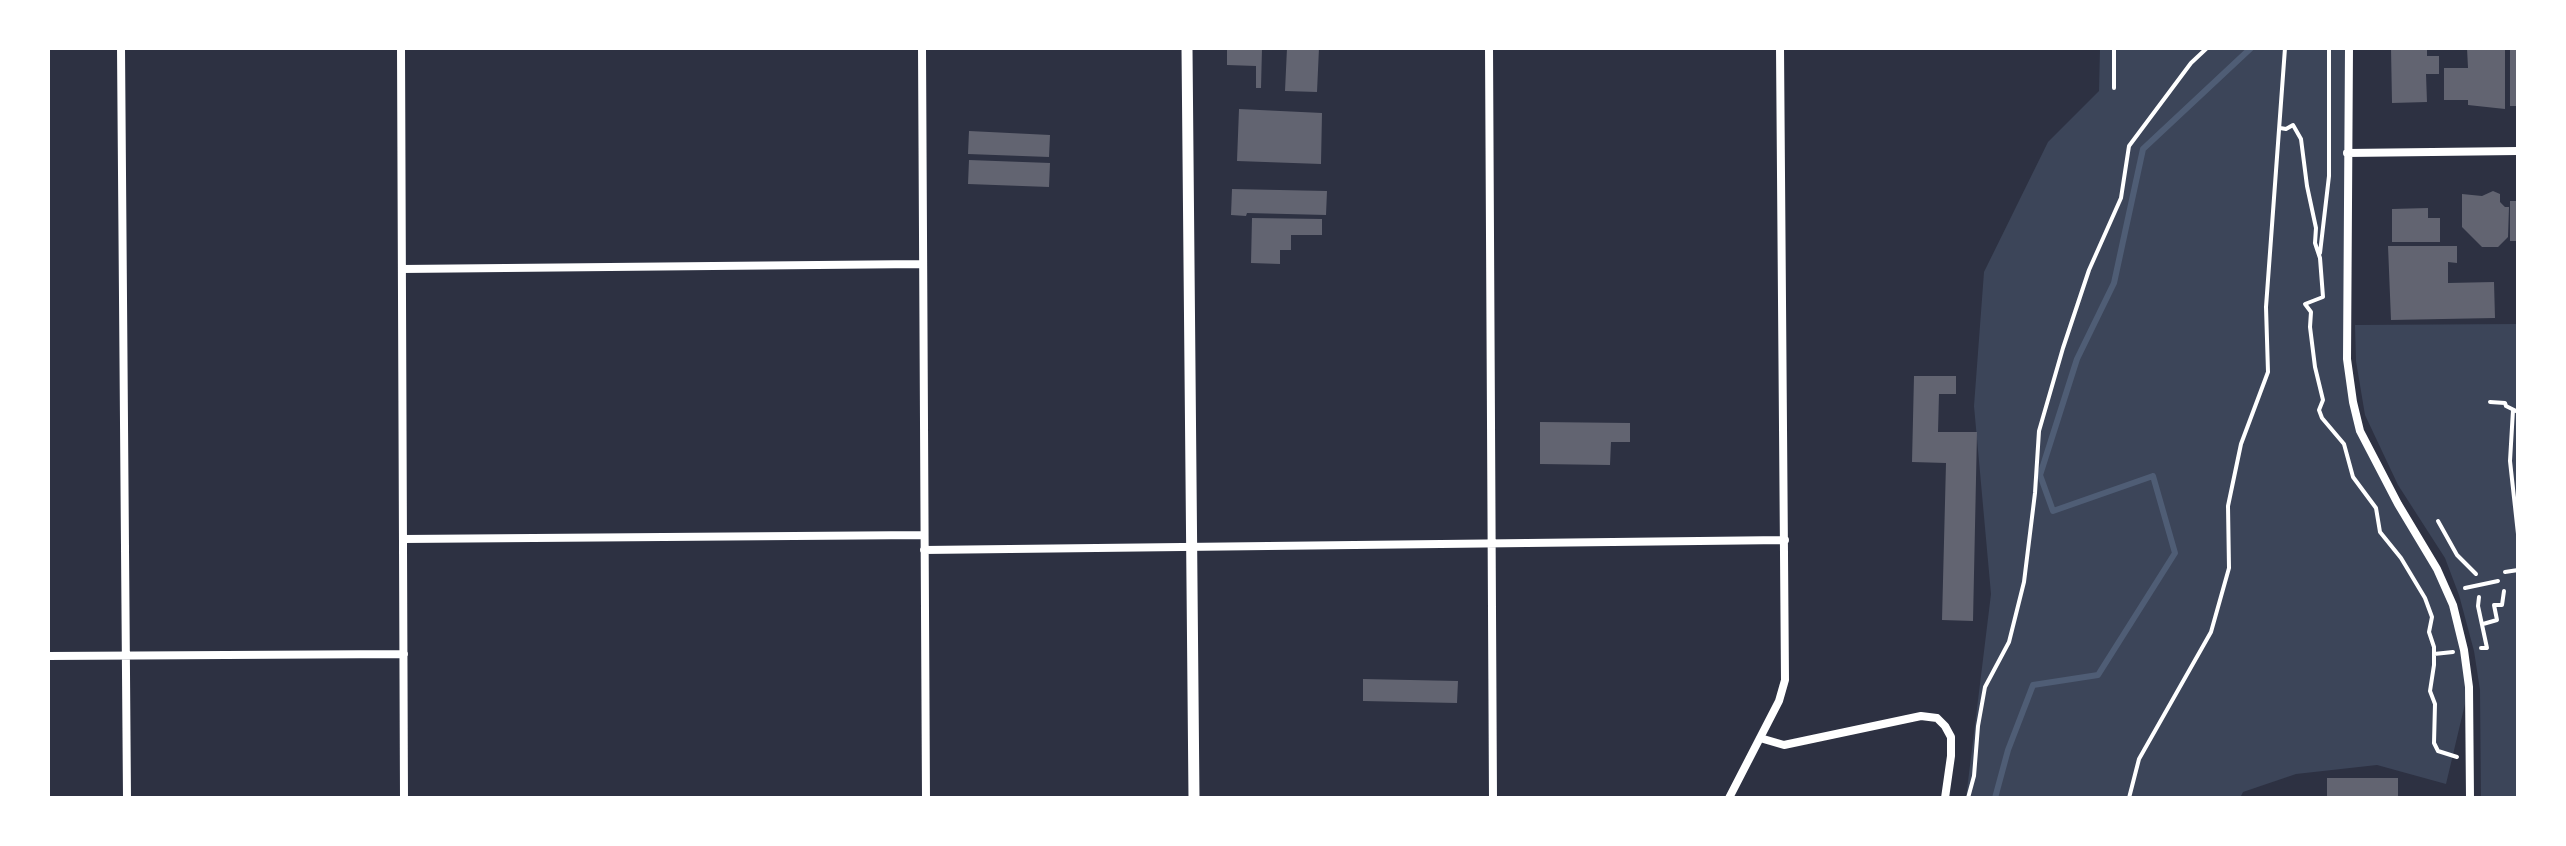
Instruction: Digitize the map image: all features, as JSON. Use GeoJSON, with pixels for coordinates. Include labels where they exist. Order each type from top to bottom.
{"type":"FeatureCollection","features":[{"type":"Feature","properties":{"kind":"street"},"geometry":{"type":"LineString","coordinates":[[121,48],[127,798]]}},
{"type":"Feature","properties":{"kind":"street"},"geometry":{"type":"LineString","coordinates":[[401,48],[404,798]]}},
{"type":"Feature","properties":{"kind":"street"},"geometry":{"type":"LineString","coordinates":[[922,48],[926,798]]}},
{"type":"Feature","properties":{"kind":"street"},"geometry":{"type":"LineString","coordinates":[[1187,48],[1194,798]]}},
{"type":"Feature","properties":{"kind":"street"},"geometry":{"type":"LineString","coordinates":[[1489,48],[1493,798]]}},
{"type":"Feature","properties":{"kind":"street"},"geometry":{"type":"LineString","coordinates":[[1729,798],[1779,701],[1785,680],[1780,48]]}},
{"type":"Feature","properties":{"kind":"street"},"geometry":{"type":"LineString","coordinates":[[2349,48],[2347,359],[2353,402],[2365,441],[2437,569],[2453,605],[2469,687],[2470,798]]}},
{"type":"Feature","properties":{"kind":"street"},"geometry":{"type":"LineString","coordinates":[[2347,153],[2518,151]]}},
{"type":"Feature","properties":{"kind":"street"},"geometry":{"type":"LineString","coordinates":[[402,269],[921,264]]}},
{"type":"Feature","properties":{"kind":"street"},"geometry":{"type":"LineString","coordinates":[[403,539],[924,535]]}},
{"type":"Feature","properties":{"kind":"street"},"geometry":{"type":"LineString","coordinates":[[924,550],[1785,540]]}},
{"type":"Feature","properties":{"kind":"street"},"geometry":{"type":"LineString","coordinates":[[48,656],[404,654]]}},
{"type":"Feature","properties":{"kind":"street"},"geometry":{"type":"LineString","coordinates":[[1760,738],[1784,745],[1921,716],[1937,718],[1951,737],[1945,798]]}},
{"type":"Feature","properties":{"kind":"lane"},"geometry":{"type":"LineString","coordinates":[[2465,588],[2498,581]]}},
{"type":"Feature","properties":{"kind":"path"},"geometry":{"type":"LineString","coordinates":[[2114,48],[2114,88]]}},
{"type":"Feature","properties":{"kind":"path"},"geometry":{"type":"LineString","coordinates":[[1968,798],[1974,776],[1985,687],[2009,642],[2024,582],[2039,431],[2063,348],[2089,270],[2121,198],[2129,146],[2191,63],[2207,48]]}},
{"type":"Feature","properties":{"kind":"path"},"geometry":{"type":"LineString","coordinates":[[2129,798],[2139,759],[2211,632],[2229,568],[2228,506],[2237,459],[2268,372],[2266,307],[2285,48]]}},
{"type":"Feature","properties":{"kind":"path"},"geometry":{"type":"LineString","coordinates":[[2320,263],[2329,176],[2329,48]]}},
{"type":"Feature","properties":{"kind":"path"},"geometry":{"type":"LineString","coordinates":[[2280,128],[2293,125],[2301,139],[2320,263],[2323,297],[2305,304],[2311,312],[2315,367],[2323,400],[2319,410],[2344,444],[2353,477],[2376,508],[2380,532],[2401,558],[2425,598],[2432,617],[2429,632],[2434,654],[2430,691],[2435,704],[2434,743],[2438,751],[2457,757]]}},
{"type":"Feature","properties":{"kind":"path"},"geometry":{"type":"LineString","coordinates":[[2490,402],[2505,403],[2515,411],[2510,461],[2518,534]]}},
{"type":"Feature","properties":{"kind":"path"},"geometry":{"type":"LineString","coordinates":[[2438,521],[2457,555],[2474,569],[2481,583],[2478,606],[2487,648],[2481,648]]}},
{"type":"Feature","properties":{"kind":"path"},"geometry":{"type":"LineString","coordinates":[[2483,624],[2497,620],[2495,605]]}},
{"type":"Feature","properties":{"kind":"path"},"geometry":{"type":"LineString","coordinates":[[2434,654],[2456,651]]}},
{"type":"Feature","properties":{"kind":"shaded area"},"geometry":{"type":"Polygon","coordinates":[[[2100,48],[2349,48],[2347,359],[2360,431],[2453,605],[2469,687],[2446,784],[2377,765],[2296,774],[2243,792],[2240,798],[1966,798],[1991,594],[1974,406],[1984,272],[2048,142],[2099,91],[2100,48]]]}},
{"type":"Feature","properties":{"kind":"shaded area"},"geometry":{"type":"Polygon","coordinates":[[[2518,324],[2518,798],[2481,798],[2480,690],[2474,651],[2445,558],[2398,485],[2365,415],[2356,361],[2355,325],[2518,324]]]}},
{"type":"Feature","properties":{"kind":"building"},"geometry":{"type":"Polygon","coordinates":[[[1227,48],[1262,48],[1261,88],[1256,88],[1256,66],[1227,65],[1227,48]]]}},
{"type":"Feature","properties":{"kind":"building"},"geometry":{"type":"Polygon","coordinates":[[[1287,48],[1319,48],[1317,92],[1285,91],[1287,48]]]}},
{"type":"Feature","properties":{"kind":"building"},"geometry":{"type":"Polygon","coordinates":[[[2391,48],[2427,48],[2427,56],[2439,56],[2439,74],[2426,74],[2427,102],[2392,103],[2391,48]]]}},
{"type":"Feature","properties":{"kind":"building"},"geometry":{"type":"Polygon","coordinates":[[[2467,48],[2505,48],[2505,109],[2468,105],[2468,100],[2444,100],[2444,68],[2468,68],[2467,48]]]}},
{"type":"Feature","properties":{"kind":"building"},"geometry":{"type":"Polygon","coordinates":[[[2510,48],[2518,48],[2518,106],[2510,106],[2510,48]]]}},
{"type":"Feature","properties":{"kind":"building"},"geometry":{"type":"Polygon","coordinates":[[[1239,109],[1322,113],[1321,164],[1237,161],[1239,109]]]}},
{"type":"Feature","properties":{"kind":"building"},"geometry":{"type":"Polygon","coordinates":[[[969,131],[1050,135],[1049,157],[968,154],[969,131]]]}},
{"type":"Feature","properties":{"kind":"building"},"geometry":{"type":"Polygon","coordinates":[[[969,160],[1050,163],[1049,187],[968,184],[969,160]]]}},
{"type":"Feature","properties":{"kind":"building"},"geometry":{"type":"Polygon","coordinates":[[[1232,189],[1327,191],[1326,215],[1231,215],[1232,189]]]}},
{"type":"Feature","properties":{"kind":"building"},"geometry":{"type":"Polygon","coordinates":[[[2493,191],[2500,194],[2500,202],[2505,207],[2509,207],[2508,237],[2498,247],[2482,247],[2462,227],[2462,194],[2482,196],[2493,191]]]}},
{"type":"Feature","properties":{"kind":"building"},"geometry":{"type":"Polygon","coordinates":[[[2510,201],[2518,201],[2518,241],[2510,241],[2510,201]]]}},
{"type":"Feature","properties":{"kind":"building"},"geometry":{"type":"Polygon","coordinates":[[[2428,208],[2428,218],[2440,218],[2440,242],[2392,242],[2392,209],[2428,208]]]}},
{"type":"Feature","properties":{"kind":"building"},"geometry":{"type":"Polygon","coordinates":[[[1252,218],[1322,219],[1322,235],[1291,235],[1291,250],[1280,250],[1280,264],[1251,263],[1252,218]]]}},
{"type":"Feature","properties":{"kind":"building"},"geometry":{"type":"Polygon","coordinates":[[[2388,246],[2457,246],[2457,263],[2448,262],[2448,283],[2494,282],[2495,318],[2391,320],[2388,246]]]}},
{"type":"Feature","properties":{"kind":"building"},"geometry":{"type":"Polygon","coordinates":[[[1914,376],[1956,376],[1956,394],[1939,394],[1938,432],[1977,432],[1973,621],[1942,620],[1946,463],[1912,462],[1914,376]]]}},
{"type":"Feature","properties":{"kind":"building"},"geometry":{"type":"Polygon","coordinates":[[[1540,422],[1630,423],[1630,442],[1611,442],[1610,465],[1540,464],[1540,422]]]}},
{"type":"Feature","properties":{"kind":"building"},"geometry":{"type":"Polygon","coordinates":[[[1363,679],[1458,681],[1457,703],[1363,701],[1363,679]]]}},
{"type":"Feature","properties":{"kind":"building"},"geometry":{"type":"Polygon","coordinates":[[[2327,778],[2398,778],[2398,798],[2327,798],[2327,778]]]}},
{"type":"Feature","properties":{"kind":"waterway"},"geometry":{"type":"LineString","coordinates":[[1995,798],[2008,750],[2033,685],[2098,675],[2175,553],[2153,476],[2053,511],[2040,475],[2077,359],[2114,283],[2143,149],[2251,48]]}}]}
